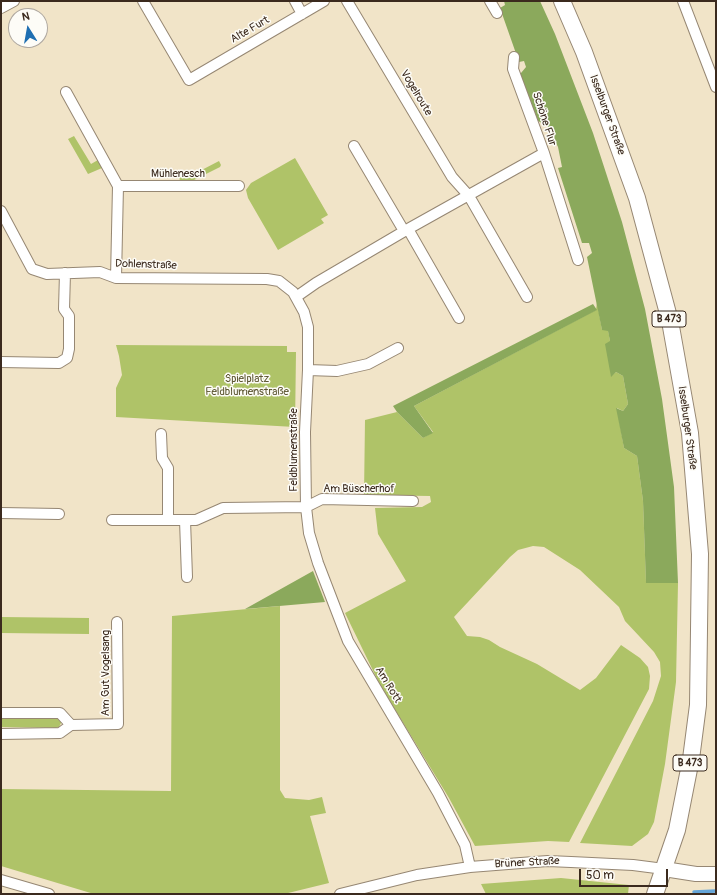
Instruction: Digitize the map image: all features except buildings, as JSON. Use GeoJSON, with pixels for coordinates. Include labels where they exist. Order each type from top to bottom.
{"type":"FeatureCollection","features":[{"type":"Feature","properties":{"kind":"main road","name":"Isselburger Straße"},"geometry":{"type":"LineString","coordinates":[[562,1],[584,52],[637,198],[670,321],[690,432],[700,554],[698,705],[691,759],[677,830],[664,869]]}},
{"type":"Feature","properties":{"kind":"main road","name":"Brüner Straße"},"geometry":{"type":"LineString","coordinates":[[664,869],[696,874],[716,874]]}},
{"type":"Feature","properties":{"kind":"main road","name":"B 473"},"geometry":{"type":"LineString","coordinates":[[655,894],[664,869]]}},
{"type":"Feature","properties":{"kind":"street"},"geometry":{"type":"LineString","coordinates":[[1,8],[14,1]]}},
{"type":"Feature","properties":{"kind":"street","name":"Alte Furt"},"geometry":{"type":"LineString","coordinates":[[143,1],[189,80],[324,1]]}},
{"type":"Feature","properties":{"kind":"street"},"geometry":{"type":"LineString","coordinates":[[294,1],[302,14]]}},
{"type":"Feature","properties":{"kind":"street","name":"Vogelroute"},"geometry":{"type":"LineString","coordinates":[[347,1],[452,177],[469,196]]}},
{"type":"Feature","properties":{"kind":"street"},"geometry":{"type":"LineString","coordinates":[[490,1],[496,13]]}},
{"type":"Feature","properties":{"kind":"street"},"geometry":{"type":"LineString","coordinates":[[683,1],[716,87]]}},
{"type":"Feature","properties":{"kind":"street","name":"Schöne Flur"},"geometry":{"type":"LineString","coordinates":[[296,298],[316,283],[406,230],[544,153],[514,69],[514,57]]}},
{"type":"Feature","properties":{"kind":"street"},"geometry":{"type":"LineString","coordinates":[[66,92],[118,186],[116,278]]}},
{"type":"Feature","properties":{"kind":"street"},"geometry":{"type":"LineString","coordinates":[[354,146],[459,318]]}},
{"type":"Feature","properties":{"kind":"street"},"geometry":{"type":"LineString","coordinates":[[544,153],[578,260]]}},
{"type":"Feature","properties":{"kind":"street","name":"Mühlenesch"},"geometry":{"type":"LineString","coordinates":[[118,186],[239,186]]}},
{"type":"Feature","properties":{"kind":"street"},"geometry":{"type":"LineString","coordinates":[[469,196],[527,297]]}},
{"type":"Feature","properties":{"kind":"street","name":"Dohlenstraße"},"geometry":{"type":"LineString","coordinates":[[1,211],[32,269],[48,274],[100,272],[116,278],[267,279],[279,281],[293,292],[296,298]]}},
{"type":"Feature","properties":{"kind":"street"},"geometry":{"type":"LineString","coordinates":[[1,362],[59,363],[67,358],[69,349],[69,316],[64,309],[64,273]]}},
{"type":"Feature","properties":{"kind":"street","name":"Feldblumenstraße"},"geometry":{"type":"LineString","coordinates":[[296,298],[304,312],[308,327],[308,370],[305,432],[306,507]]}},
{"type":"Feature","properties":{"kind":"street"},"geometry":{"type":"LineString","coordinates":[[308,370],[338,371],[368,364],[398,348]]}},
{"type":"Feature","properties":{"kind":"street"},"geometry":{"type":"LineString","coordinates":[[161,434],[162,458],[168,468],[168,520]]}},
{"type":"Feature","properties":{"kind":"street","name":"Am Büscherhof"},"geometry":{"type":"LineString","coordinates":[[306,507],[322,499],[413,501]]}},
{"type":"Feature","properties":{"kind":"street"},"geometry":{"type":"LineString","coordinates":[[112,520],[196,520],[223,508],[306,507]]}},
{"type":"Feature","properties":{"kind":"street","name":"Am Rott"},"geometry":{"type":"LineString","coordinates":[[306,507],[309,533],[318,564],[348,641],[438,793],[465,845],[470,868]]}},
{"type":"Feature","properties":{"kind":"street"},"geometry":{"type":"LineString","coordinates":[[1,513],[60,514]]}},
{"type":"Feature","properties":{"kind":"street"},"geometry":{"type":"LineString","coordinates":[[185,520],[187,577]]}},
{"type":"Feature","properties":{"kind":"street","name":"Am Gut Vogelsang"},"geometry":{"type":"LineString","coordinates":[[1,734],[60,733],[71,724],[118,724],[118,622]]}},
{"type":"Feature","properties":{"kind":"street"},"geometry":{"type":"LineString","coordinates":[[1,713],[60,712],[71,724]]}},
{"type":"Feature","properties":{"kind":"street","name":"Brüner Straße"},"geometry":{"type":"LineString","coordinates":[[340,894],[417,875],[470,868],[548,861],[633,865],[664,869]]}},
{"type":"Feature","properties":{"kind":"street"},"geometry":{"type":"LineString","coordinates":[[1,880],[49,894]]}},
{"type":"Feature","properties":{"kind":"green space"},"geometry":{"type":"Polygon","coordinates":[[[504,1],[540,1],[555,34],[593,133],[622,222],[645,309],[662,399],[674,487],[678,583],[646,583],[643,501],[637,456],[624,448],[616,408],[623,411],[628,404],[623,376],[616,372],[611,377],[605,344],[610,341],[608,331],[602,330],[587,257],[592,253],[589,243],[582,243],[558,168],[562,167],[558,147],[545,121],[542,123],[538,121],[521,76],[521,73],[526,67],[524,61],[519,62],[500,8],[505,5],[504,1]]]}},
{"type":"Feature","properties":{"kind":"green space"},"geometry":{"type":"Polygon","coordinates":[[[74,136],[91,164],[98,160],[102,168],[88,174],[68,139],[74,136]]]}},
{"type":"Feature","properties":{"kind":"green space"},"geometry":{"type":"Polygon","coordinates":[[[295,158],[328,215],[321,219],[324,223],[278,250],[248,198],[246,190],[251,183],[295,158]]]}},
{"type":"Feature","properties":{"kind":"green space"},"geometry":{"type":"Polygon","coordinates":[[[219,161],[221,165],[220,167],[194,180],[180,180],[176,174],[194,174],[219,161]]]}},
{"type":"Feature","properties":{"kind":"green space"},"geometry":{"type":"Polygon","coordinates":[[[597,302],[602,330],[608,330],[610,341],[611,376],[616,372],[623,376],[628,404],[623,411],[617,408],[624,448],[637,456],[643,501],[646,582],[678,583],[676,682],[665,764],[654,822],[648,834],[632,846],[580,843],[653,701],[661,676],[660,662],[654,652],[625,621],[619,607],[580,570],[544,547],[533,546],[518,550],[510,557],[454,617],[467,636],[480,637],[489,640],[500,647],[537,664],[580,690],[596,678],[621,645],[640,658],[648,667],[650,676],[649,689],[569,842],[548,841],[475,846],[449,798],[380,685],[345,613],[406,581],[378,534],[375,508],[422,507],[431,502],[430,496],[364,495],[365,420],[397,412],[423,438],[433,432],[414,406],[596,310],[597,302]]]}},
{"type":"Feature","properties":{"kind":"green space"},"geometry":{"type":"Polygon","coordinates":[[[593,304],[597,310],[414,406],[433,433],[423,438],[393,406],[593,304]]]}},
{"type":"Feature","properties":{"kind":"green space","name":"Spielplatz Feldblumenstraße"},"geometry":{"type":"Polygon","coordinates":[[[116,345],[287,346],[287,352],[296,352],[295,427],[116,417],[116,388],[122,375],[116,345]]]}},
{"type":"Feature","properties":{"kind":"green space"},"geometry":{"type":"Polygon","coordinates":[[[313,571],[325,602],[245,609],[313,571]]]}},
{"type":"Feature","properties":{"kind":"green space"},"geometry":{"type":"Polygon","coordinates":[[[280,606],[280,790],[285,798],[309,800],[322,797],[326,813],[310,816],[329,883],[284,894],[94,894],[1,866],[1,789],[171,791],[172,616],[280,606]]]}},
{"type":"Feature","properties":{"kind":"green space"},"geometry":{"type":"Polygon","coordinates":[[[1,617],[89,618],[89,634],[1,633],[1,617]]]}},
{"type":"Feature","properties":{"kind":"green space"},"geometry":{"type":"Polygon","coordinates":[[[57,717],[61,723],[59,727],[56,728],[1,727],[2,718],[57,717]]]}},
{"type":"Feature","properties":{"kind":"green space"},"geometry":{"type":"Polygon","coordinates":[[[561,878],[629,885],[628,894],[486,894],[481,884],[561,878]]]}},
{"type":"Feature","properties":{"kind":"waterway"},"geometry":{"type":"LineString","coordinates":[[694,892],[716,891]]}}]}
